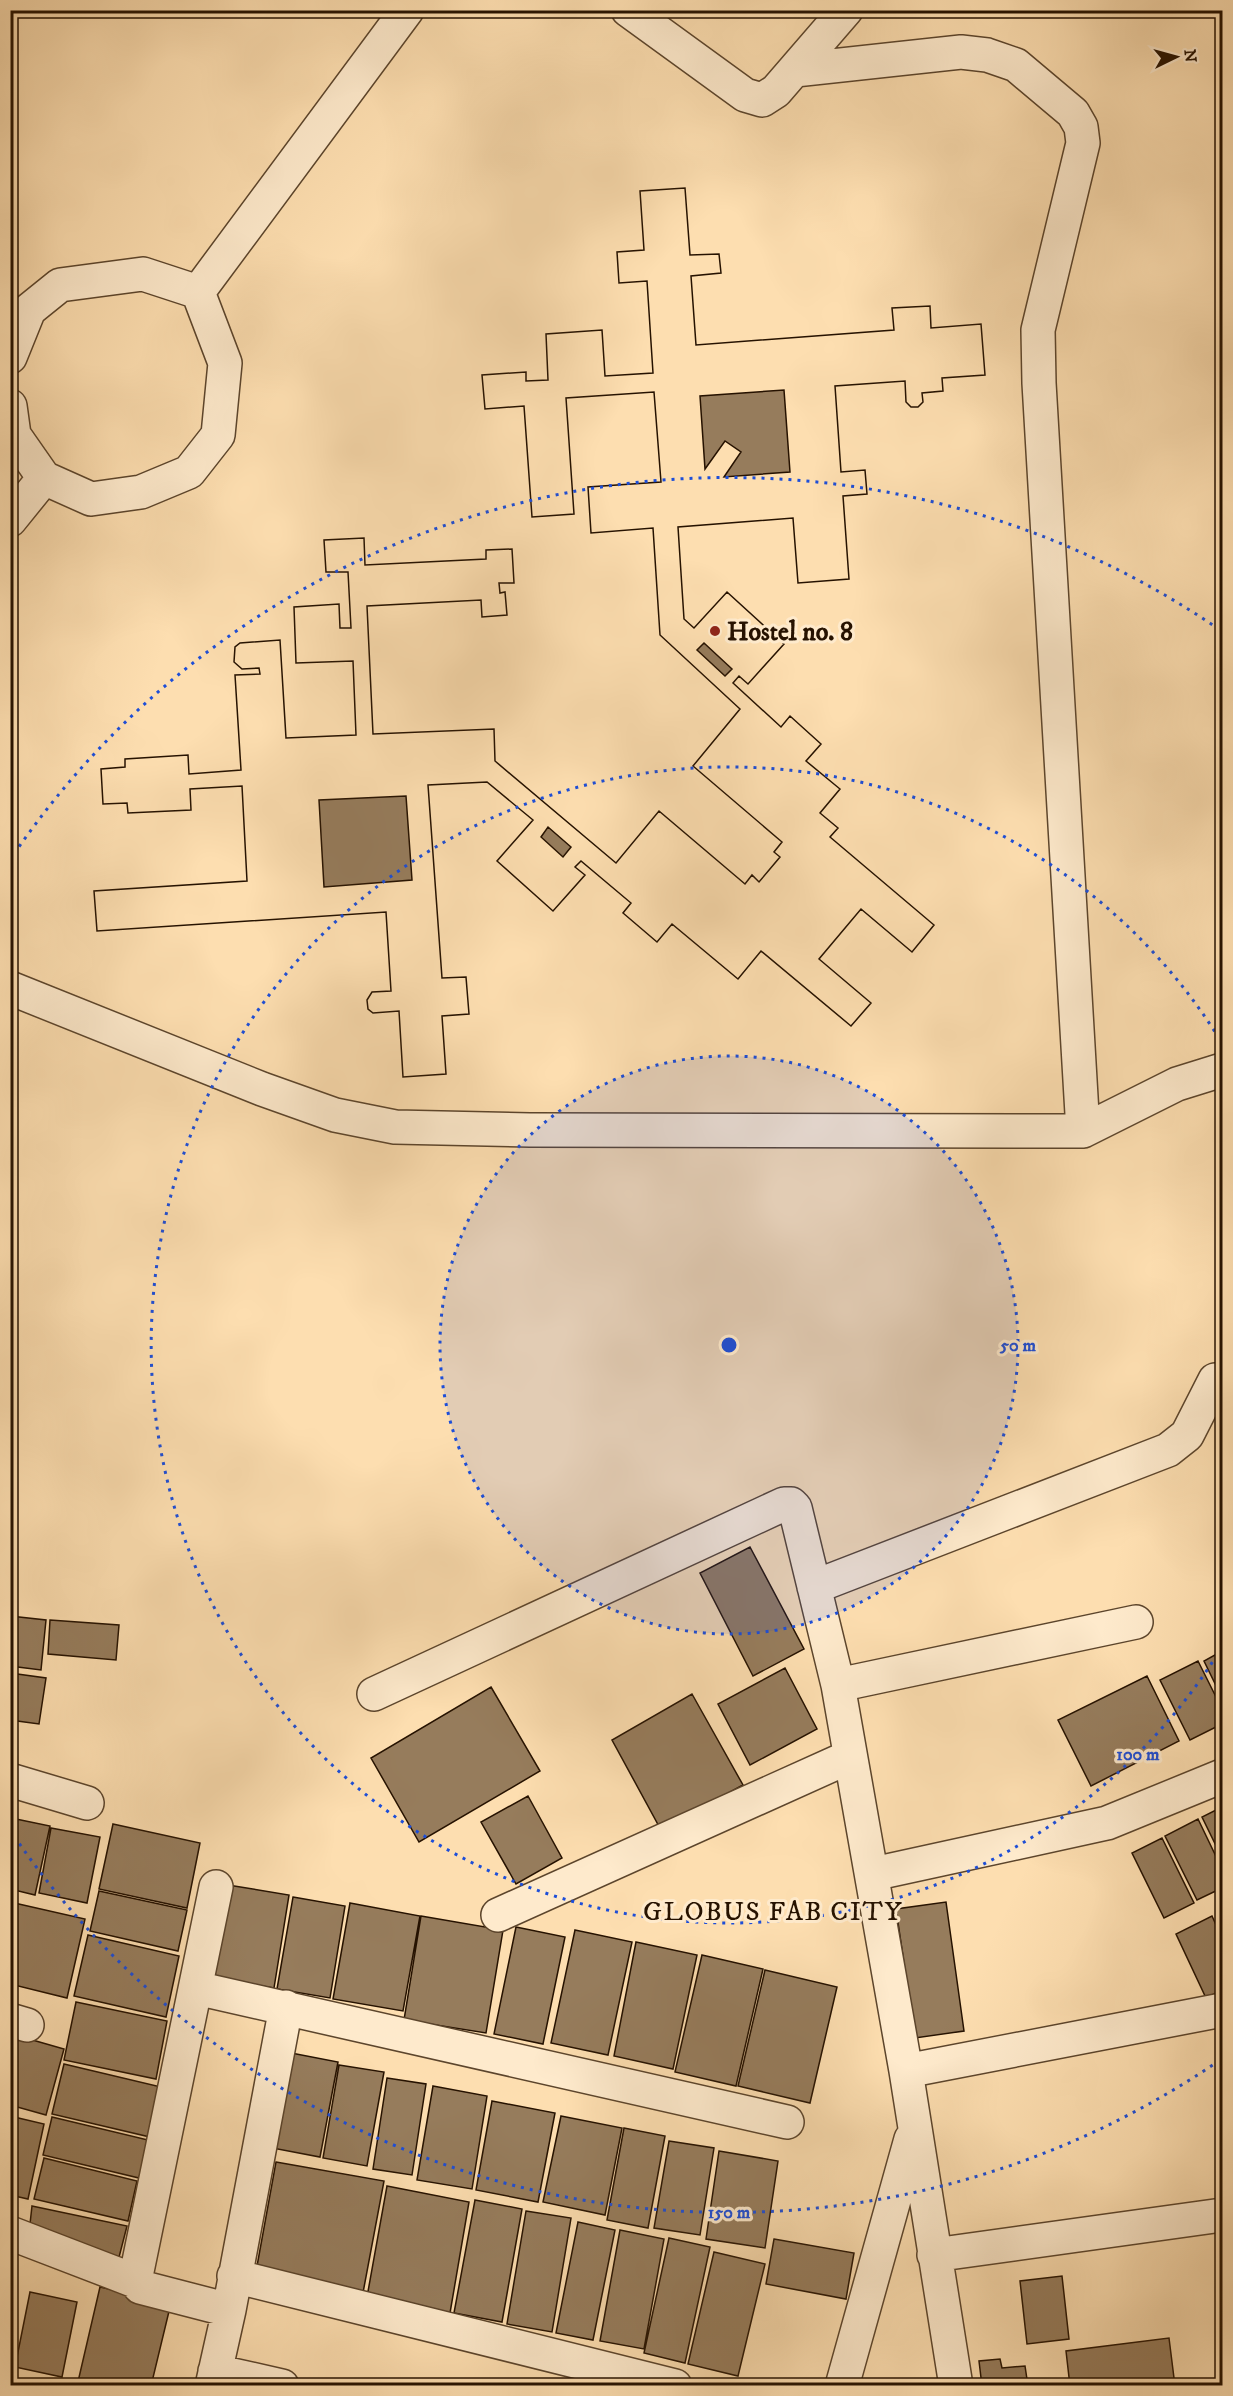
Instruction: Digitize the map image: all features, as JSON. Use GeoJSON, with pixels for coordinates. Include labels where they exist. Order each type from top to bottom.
{"type":"FeatureCollection","features":[{"type":"Feature","properties":{"kind":"street"},"geometry":{"type":"LineString","coordinates":[[198,292],[407,10]]}},
{"type":"Feature","properties":{"kind":"street"},"geometry":{"type":"LineString","coordinates":[[628,10],[745,95],[762,99],[776,91],[846,10]]}},
{"type":"Feature","properties":{"kind":"street"},"geometry":{"type":"LineString","coordinates":[[795,70],[961,52],[987,55],[1016,65],[1073,113],[1081,128],[1083,143],[1038,330],[1039,384],[1083,1131]]}},
{"type":"Feature","properties":{"kind":"street"},"geometry":{"type":"LineString","coordinates":[[10,357],[29,310],[60,285],[143,274],[198,292]]}},
{"type":"Feature","properties":{"kind":"street"},"geometry":{"type":"LineString","coordinates":[[10,406],[14,435],[44,478],[91,499],[141,492],[189,471],[218,435],[225,363],[198,292]]}},
{"type":"Feature","properties":{"kind":"street"},"geometry":{"type":"LineString","coordinates":[[10,520],[44,478]]}},
{"type":"Feature","properties":{"kind":"street"},"geometry":{"type":"LineString","coordinates":[[10,988],[262,1089],[335,1115],[395,1127],[530,1131],[1083,1131],[1177,1084],[1222,1070]]}},
{"type":"Feature","properties":{"kind":"street"},"geometry":{"type":"LineString","coordinates":[[814,1587],[1168,1450],[1187,1435],[1215,1380]]}},
{"type":"Feature","properties":{"kind":"street"},"geometry":{"type":"LineString","coordinates":[[374,1694],[784,1504],[791,1504],[795,1508],[838,1685],[849,1757],[873,1874],[956,2385]]}},
{"type":"Feature","properties":{"kind":"street"},"geometry":{"type":"LineString","coordinates":[[838,1685],[1136,1622]]}},
{"type":"Feature","properties":{"kind":"street"},"geometry":{"type":"LineString","coordinates":[[498,1915],[849,1757]]}},
{"type":"Feature","properties":{"kind":"street"},"geometry":{"type":"LineString","coordinates":[[873,1874],[1107,1823],[1222,1776]]}},
{"type":"Feature","properties":{"kind":"street"},"geometry":{"type":"LineString","coordinates":[[10,1780],[87,1803]]}},
{"type":"Feature","properties":{"kind":"street"},"geometry":{"type":"LineString","coordinates":[[135,2282],[216,1887]]}},
{"type":"Feature","properties":{"kind":"street"},"geometry":{"type":"LineString","coordinates":[[196,1988],[787,2122]]}},
{"type":"Feature","properties":{"kind":"street"},"geometry":{"type":"LineString","coordinates":[[282,2385],[214,2378],[286,2007]]}},
{"type":"Feature","properties":{"kind":"street"},"geometry":{"type":"LineString","coordinates":[[906,2071],[1222,2010]]}},
{"type":"Feature","properties":{"kind":"street"},"geometry":{"type":"LineString","coordinates":[[842,2385],[914,2125]]}},
{"type":"Feature","properties":{"kind":"street"},"geometry":{"type":"LineString","coordinates":[[934,2256],[1222,2215]]}},
{"type":"Feature","properties":{"kind":"street"},"geometry":{"type":"LineString","coordinates":[[10,2233],[135,2282],[140,2287],[229,2310]]}},
{"type":"Feature","properties":{"kind":"street"},"geometry":{"type":"LineString","coordinates":[[234,2276],[675,2385]]}},
{"type":"Feature","properties":{"kind":"building","name":"Hostel no. 8"},"geometry":{"type":"Polygon","coordinates":[[[685,188],[690,255],[719,254],[721,273],[691,276],[696,345],[894,330],[892,308],[930,306],[931,328],[981,324],[985,375],[942,378],[943,391],[922,393],[923,402],[918,407],[911,407],[906,402],[905,381],[835,386],[841,472],[865,470],[867,494],[843,496],[849,579],[798,583],[793,518],[678,527],[684,619],[694,628],[727,592],[784,644],[748,684],[739,676],[733,683],[781,727],[790,716],[821,744],[806,761],[840,789],[820,813],[838,828],[830,837],[934,925],[912,952],[861,909],[819,959],[871,1003],[851,1026],[761,951],[738,979],[672,924],[657,942],[623,913],[631,903],[581,861],[575,867],[585,875],[553,911],[497,861],[533,820],[487,782],[428,785],[442,978],[466,977],[469,1014],[442,1016],[446,1074],[403,1077],[399,1011],[373,1013],[368,1009],[367,1000],[372,992],[391,991],[386,912],[97,931],[94,891],[247,881],[242,786],[190,789],[191,810],[128,813],[127,803],[103,804],[101,769],[125,767],[125,759],[188,755],[189,774],[241,770],[235,675],[260,674],[259,668],[242,669],[234,662],[235,647],[240,643],[280,640],[286,738],[356,735],[353,661],[296,663],[294,607],[339,604],[340,628],[351,628],[348,572],[326,572],[324,540],[364,538],[365,565],[486,559],[486,550],[512,549],[514,583],[499,583],[500,593],[505,592],[507,615],[482,617],[481,600],[367,606],[373,734],[494,729],[495,761],[616,863],[659,811],[745,884],[752,875],[759,882],[780,857],[774,852],[782,842],[693,766],[740,709],[660,635],[653,528],[591,533],[588,487],[661,482],[654,392],[566,398],[574,514],[532,517],[524,406],[485,409],[482,375],[526,372],[526,381],[548,380],[546,334],[602,330],[605,376],[653,373],[647,281],[619,283],[617,252],[644,250],[640,191],[685,188]],[[784,390],[700,396],[705,469],[725,441],[741,452],[724,477],[790,472],[784,390]],[[704,643],[697,650],[725,676],[732,669],[704,643]],[[406,796],[319,800],[324,887],[412,880],[406,796]],[[548,827],[541,837],[563,857],[571,847],[548,827]]]}},
{"type":"Feature","properties":{"kind":"building","name":"Hostel no. 8"},"geometry":{"type":"Polygon","coordinates":[[[685,188],[690,255],[719,254],[721,273],[691,276],[696,345],[894,330],[892,308],[930,306],[931,328],[981,324],[985,375],[942,378],[943,391],[922,393],[923,402],[918,407],[911,407],[906,402],[905,381],[835,386],[841,472],[865,470],[867,494],[843,496],[849,579],[798,583],[793,518],[678,527],[684,619],[694,628],[727,592],[784,644],[748,684],[739,676],[733,683],[781,727],[790,716],[821,744],[806,761],[840,789],[820,813],[838,828],[830,837],[934,925],[912,952],[861,909],[819,959],[871,1003],[851,1026],[761,951],[738,979],[672,924],[657,942],[623,913],[631,903],[581,861],[575,867],[585,875],[553,911],[497,861],[533,820],[487,782],[428,785],[442,978],[466,977],[469,1014],[442,1016],[446,1074],[403,1077],[399,1011],[373,1013],[368,1009],[367,1000],[372,992],[391,991],[386,912],[97,931],[94,891],[247,881],[242,786],[190,789],[191,810],[128,813],[127,803],[103,804],[101,769],[125,767],[125,759],[188,755],[189,774],[241,770],[235,675],[260,674],[259,668],[242,669],[234,662],[235,647],[240,643],[280,640],[286,738],[356,735],[353,661],[296,663],[294,607],[339,604],[340,628],[351,628],[348,572],[326,572],[324,540],[364,538],[365,565],[486,559],[486,550],[512,549],[514,583],[499,583],[500,593],[505,592],[507,615],[482,617],[481,600],[367,606],[373,734],[494,729],[495,761],[616,863],[659,811],[745,884],[752,875],[759,882],[780,857],[774,852],[782,842],[693,766],[740,709],[660,635],[653,528],[591,533],[588,487],[661,482],[654,392],[566,398],[574,514],[532,517],[524,406],[485,409],[482,375],[526,372],[526,381],[548,380],[546,334],[602,330],[605,376],[653,373],[647,281],[619,283],[617,252],[644,250],[640,191],[685,188]]]}},
{"type":"Feature","properties":{"kind":"building"},"geometry":{"type":"Polygon","coordinates":[[[750,1547],[804,1649],[753,1676],[700,1573],[750,1547]]]}},
{"type":"Feature","properties":{"kind":"building"},"geometry":{"type":"Polygon","coordinates":[[[10,1616],[46,1620],[41,1670],[10,1666],[10,1616]]]}},
{"type":"Feature","properties":{"kind":"building"},"geometry":{"type":"Polygon","coordinates":[[[50,1620],[119,1625],[116,1660],[48,1654],[50,1620]]]}},
{"type":"Feature","properties":{"kind":"building"},"geometry":{"type":"Polygon","coordinates":[[[1222,1651],[1222,1698],[1204,1661],[1222,1651]]]}},
{"type":"Feature","properties":{"kind":"building"},"geometry":{"type":"Polygon","coordinates":[[[1198,1661],[1222,1709],[1222,1724],[1190,1740],[1160,1680],[1198,1661]]]}},
{"type":"Feature","properties":{"kind":"building"},"geometry":{"type":"Polygon","coordinates":[[[785,1668],[817,1729],[750,1765],[718,1704],[785,1668]]]}},
{"type":"Feature","properties":{"kind":"building"},"geometry":{"type":"Polygon","coordinates":[[[10,1673],[46,1678],[39,1724],[10,1720],[10,1673]]]}},
{"type":"Feature","properties":{"kind":"building"},"geometry":{"type":"Polygon","coordinates":[[[1147,1676],[1179,1741],[1091,1786],[1058,1720],[1147,1676]]]}},
{"type":"Feature","properties":{"kind":"building"},"geometry":{"type":"Polygon","coordinates":[[[491,1687],[540,1771],[419,1842],[371,1758],[491,1687]]]}},
{"type":"Feature","properties":{"kind":"building"},"geometry":{"type":"Polygon","coordinates":[[[692,1694],[743,1785],[661,1830],[612,1740],[692,1694]]]}},
{"type":"Feature","properties":{"kind":"building"},"geometry":{"type":"Polygon","coordinates":[[[528,1796],[562,1858],[516,1884],[481,1822],[528,1796]]]}},
{"type":"Feature","properties":{"kind":"building"},"geometry":{"type":"Polygon","coordinates":[[[1222,1807],[1222,1858],[1202,1817],[1222,1807]]]}},
{"type":"Feature","properties":{"kind":"building"},"geometry":{"type":"Polygon","coordinates":[[[16,1819],[50,1826],[35,1895],[10,1889],[10,1844],[16,1819]]]}},
{"type":"Feature","properties":{"kind":"building"},"geometry":{"type":"Polygon","coordinates":[[[1198,1819],[1222,1869],[1222,1888],[1197,1900],[1165,1836],[1198,1819]]]}},
{"type":"Feature","properties":{"kind":"building"},"geometry":{"type":"Polygon","coordinates":[[[113,1824],[200,1843],[187,1908],[99,1889],[113,1824]]]}},
{"type":"Feature","properties":{"kind":"building"},"geometry":{"type":"Polygon","coordinates":[[[51,1828],[100,1837],[87,1903],[39,1893],[51,1828]]]}},
{"type":"Feature","properties":{"kind":"building"},"geometry":{"type":"Polygon","coordinates":[[[1162,1838],[1194,1903],[1164,1918],[1132,1853],[1162,1838]]]}},
{"type":"Feature","properties":{"kind":"building"},"geometry":{"type":"Polygon","coordinates":[[[228,1885],[289,1895],[274,1988],[214,1978],[228,1885]]]}},
{"type":"Feature","properties":{"kind":"building"},"geometry":{"type":"Polygon","coordinates":[[[99,1891],[187,1910],[178,1951],[90,1931],[99,1891]]]}},
{"type":"Feature","properties":{"kind":"building"},"geometry":{"type":"Polygon","coordinates":[[[293,1897],[345,1906],[330,1998],[277,1989],[293,1897]]]}},
{"type":"Feature","properties":{"kind":"building"},"geometry":{"type":"Polygon","coordinates":[[[10,1902],[85,1919],[67,1998],[10,1984],[10,1902]]]}},
{"type":"Feature","properties":{"kind":"building"},"geometry":{"type":"Polygon","coordinates":[[[946,1902],[964,2031],[915,2038],[896,1909],[946,1902]]]}},
{"type":"Feature","properties":{"kind":"building"},"geometry":{"type":"Polygon","coordinates":[[[350,1903],[420,1916],[403,2011],[333,1999],[350,1903]]]}},
{"type":"Feature","properties":{"kind":"building"},"geometry":{"type":"Polygon","coordinates":[[[421,1916],[503,1930],[486,2033],[404,2020],[421,1916]]]}},
{"type":"Feature","properties":{"kind":"building"},"geometry":{"type":"Polygon","coordinates":[[[1212,1916],[1222,1938],[1222,1990],[1206,1998],[1176,1934],[1212,1916]]]}},
{"type":"Feature","properties":{"kind":"building"},"geometry":{"type":"Polygon","coordinates":[[[516,1927],[565,1937],[543,2044],[494,2034],[516,1927]]]}},
{"type":"Feature","properties":{"kind":"building"},"geometry":{"type":"Polygon","coordinates":[[[575,1930],[632,1942],[608,2055],[551,2043],[575,1930]]]}},
{"type":"Feature","properties":{"kind":"building"},"geometry":{"type":"Polygon","coordinates":[[[88,1935],[179,1956],[166,2017],[74,1996],[88,1935]]]}},
{"type":"Feature","properties":{"kind":"building"},"geometry":{"type":"Polygon","coordinates":[[[636,1942],[697,1955],[673,2069],[614,2056],[636,1942]]]}},
{"type":"Feature","properties":{"kind":"building"},"geometry":{"type":"Polygon","coordinates":[[[702,1955],[763,1969],[736,2086],[675,2072],[702,1955]]]}},
{"type":"Feature","properties":{"kind":"building"},"geometry":{"type":"Polygon","coordinates":[[[765,1970],[837,1987],[810,2103],[738,2086],[765,1970]]]}},
{"type":"Feature","properties":{"kind":"building"},"geometry":{"type":"Polygon","coordinates":[[[76,2002],[167,2021],[156,2079],[64,2060],[76,2002]]]}},
{"type":"Feature","properties":{"kind":"building"},"geometry":{"type":"Polygon","coordinates":[[[15,2035],[64,2049],[46,2115],[10,2105],[10,2052],[15,2035]]]}},
{"type":"Feature","properties":{"kind":"building"},"geometry":{"type":"Polygon","coordinates":[[[286,2052],[338,2062],[320,2157],[267,2147],[286,2052]]]}},
{"type":"Feature","properties":{"kind":"building"},"geometry":{"type":"Polygon","coordinates":[[[64,2064],[161,2087],[150,2137],[52,2114],[64,2064]]]}},
{"type":"Feature","properties":{"kind":"building"},"geometry":{"type":"Polygon","coordinates":[[[339,2065],[384,2072],[367,2166],[323,2158],[339,2065]]]}},
{"type":"Feature","properties":{"kind":"building"},"geometry":{"type":"Polygon","coordinates":[[[387,2078],[426,2084],[412,2175],[373,2169],[387,2078]]]}},
{"type":"Feature","properties":{"kind":"building"},"geometry":{"type":"Polygon","coordinates":[[[433,2086],[487,2096],[472,2189],[417,2180],[433,2086]]]}},
{"type":"Feature","properties":{"kind":"building"},"geometry":{"type":"Polygon","coordinates":[[[492,2101],[555,2113],[538,2202],[476,2190],[492,2101]]]}},
{"type":"Feature","properties":{"kind":"building"},"geometry":{"type":"Polygon","coordinates":[[[10,2116],[44,2124],[28,2199],[10,2195],[10,2116]]]}},
{"type":"Feature","properties":{"kind":"building"},"geometry":{"type":"Polygon","coordinates":[[[561,2116],[622,2128],[605,2215],[543,2202],[561,2116]]]}},
{"type":"Feature","properties":{"kind":"building"},"geometry":{"type":"Polygon","coordinates":[[[52,2117],[148,2140],[139,2178],[43,2155],[52,2117]]]}},
{"type":"Feature","properties":{"kind":"building"},"geometry":{"type":"Polygon","coordinates":[[[624,2128],[665,2136],[648,2228],[607,2220],[624,2128]]]}},
{"type":"Feature","properties":{"kind":"building"},"geometry":{"type":"Polygon","coordinates":[[[669,2141],[714,2148],[700,2235],[654,2228],[669,2141]]]}},
{"type":"Feature","properties":{"kind":"building"},"geometry":{"type":"Polygon","coordinates":[[[719,2151],[778,2161],[765,2248],[706,2239],[719,2151]]]}},
{"type":"Feature","properties":{"kind":"building"},"geometry":{"type":"Polygon","coordinates":[[[44,2158],[137,2181],[128,2221],[34,2199],[44,2158]]]}},
{"type":"Feature","properties":{"kind":"building"},"geometry":{"type":"Polygon","coordinates":[[[276,2162],[384,2181],[362,2298],[255,2277],[276,2162]]]}},
{"type":"Feature","properties":{"kind":"building"},"geometry":{"type":"Polygon","coordinates":[[[387,2186],[469,2202],[450,2313],[367,2297],[387,2186]]]}},
{"type":"Feature","properties":{"kind":"building"},"geometry":{"type":"Polygon","coordinates":[[[475,2200],[522,2209],[502,2322],[454,2313],[475,2200]]]}},
{"type":"Feature","properties":{"kind":"building"},"geometry":{"type":"Polygon","coordinates":[[[32,2206],[127,2226],[117,2265],[29,2233],[32,2206]]]}},
{"type":"Feature","properties":{"kind":"building"},"geometry":{"type":"Polygon","coordinates":[[[526,2211],[571,2218],[552,2332],[507,2324],[526,2211]]]}},
{"type":"Feature","properties":{"kind":"building"},"geometry":{"type":"Polygon","coordinates":[[[578,2222],[615,2230],[593,2340],[556,2333],[578,2222]]]}},
{"type":"Feature","properties":{"kind":"building"},"geometry":{"type":"Polygon","coordinates":[[[620,2230],[664,2239],[644,2349],[600,2341],[620,2230]]]}},
{"type":"Feature","properties":{"kind":"building"},"geometry":{"type":"Polygon","coordinates":[[[669,2238],[710,2247],[685,2363],[644,2353],[669,2238]]]}},
{"type":"Feature","properties":{"kind":"building"},"geometry":{"type":"Polygon","coordinates":[[[774,2239],[854,2253],[846,2299],[766,2284],[774,2239]]]}},
{"type":"Feature","properties":{"kind":"building"},"geometry":{"type":"Polygon","coordinates":[[[714,2252],[765,2264],[738,2376],[688,2364],[714,2252]]]}},
{"type":"Feature","properties":{"kind":"building"},"geometry":{"type":"Polygon","coordinates":[[[1062,2276],[1069,2339],[1027,2344],[1020,2281],[1062,2276]]]}},
{"type":"Feature","properties":{"kind":"building"},"geometry":{"type":"Polygon","coordinates":[[[100,2287],[171,2303],[151,2386],[77,2386],[100,2287]]]}},
{"type":"Feature","properties":{"kind":"building"},"geometry":{"type":"Polygon","coordinates":[[[30,2292],[77,2302],[62,2377],[15,2367],[30,2292]]]}},
{"type":"Feature","properties":{"kind":"building"},"geometry":{"type":"Polygon","coordinates":[[[1169,2338],[1175,2386],[1070,2386],[1066,2351],[1169,2338]]]}},
{"type":"Feature","properties":{"kind":"building"},"geometry":{"type":"Polygon","coordinates":[[[1000,2359],[1002,2368],[1025,2366],[1028,2386],[982,2386],[979,2361],[1000,2359]]]}},
{"type":"Feature","properties":{"kind":"place","name":"Hostel no. 8"},"geometry":{"type":"Point","coordinates":[715,631]}},
{"type":"Feature","properties":{"kind":"district","name":"GLOBUS FAB CITY"},"geometry":{"type":"Point","coordinates":[773,1911]}}]}
